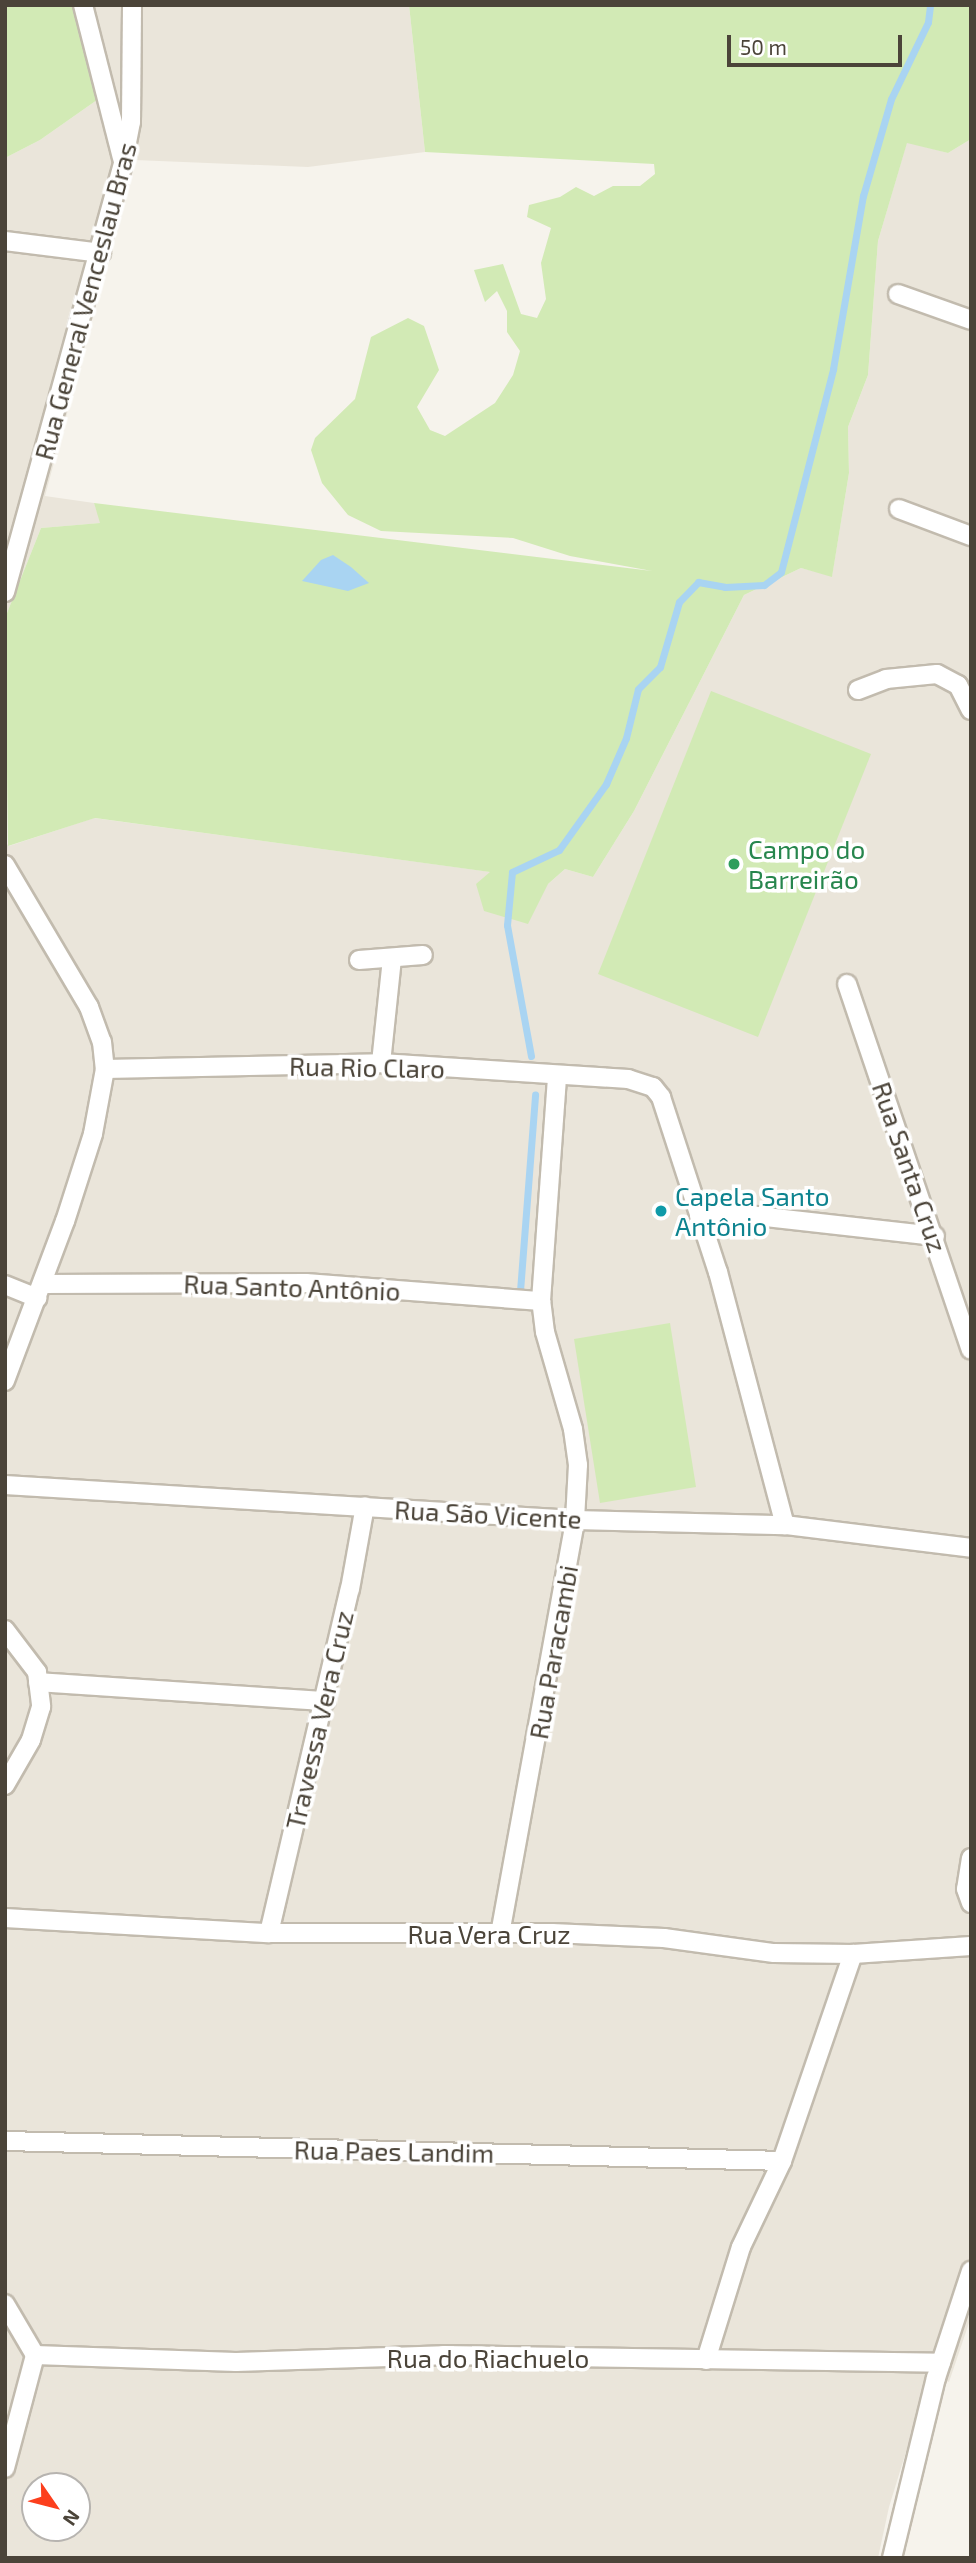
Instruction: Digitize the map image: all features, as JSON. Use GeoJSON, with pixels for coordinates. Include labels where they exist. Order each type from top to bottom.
{"type":"FeatureCollection","features":[{"type":"Feature","properties":{"kind":"street"},"geometry":{"type":"LineString","coordinates":[[83,5],[123,163]]}},
{"type":"Feature","properties":{"kind":"street","name":"Rua General Venceslau Bras"},"geometry":{"type":"LineString","coordinates":[[5,592],[101,253],[123,163],[131,122],[132,5]]}},
{"type":"Feature","properties":{"kind":"street"},"geometry":{"type":"LineString","coordinates":[[5,241],[101,253]]}},
{"type":"Feature","properties":{"kind":"street"},"geometry":{"type":"LineString","coordinates":[[898,293],[971,320]]}},
{"type":"Feature","properties":{"kind":"street"},"geometry":{"type":"LineString","coordinates":[[899,509],[971,536]]}},
{"type":"Feature","properties":{"kind":"street"},"geometry":{"type":"LineString","coordinates":[[858,690],[886,679],[937,674],[958,685],[971,710]]}},
{"type":"Feature","properties":{"kind":"street"},"geometry":{"type":"LineString","coordinates":[[5,864],[89,1007],[102,1042],[105,1069],[93,1134],[40,1291],[5,1381]]}},
{"type":"Feature","properties":{"kind":"street"},"geometry":{"type":"LineString","coordinates":[[359,960],[423,955]]}},
{"type":"Feature","properties":{"kind":"street"},"geometry":{"type":"LineString","coordinates":[[381,1063],[392,959]]}},
{"type":"Feature","properties":{"kind":"street","name":"Rua Santa Cruz"},"geometry":{"type":"LineString","coordinates":[[847,985],[971,1350]]}},
{"type":"Feature","properties":{"kind":"street","name":"Rua Rio Claro"},"geometry":{"type":"LineString","coordinates":[[105,1069],[381,1063],[557,1077],[628,1079],[653,1087],[661,1097],[699,1216]]}},
{"type":"Feature","properties":{"kind":"street","name":"Rua Paracambi"},"geometry":{"type":"LineString","coordinates":[[500,1934],[575,1520],[578,1465],[573,1429],[545,1332],[541,1301],[557,1077]]}},
{"type":"Feature","properties":{"kind":"street"},"geometry":{"type":"LineString","coordinates":[[785,1525],[699,1216],[757,1216],[934,1236]]}},
{"type":"Feature","properties":{"kind":"street","name":"Rua Santo Antônio"},"geometry":{"type":"LineString","coordinates":[[40,1291],[306,1283],[541,1301]]}},
{"type":"Feature","properties":{"kind":"street"},"geometry":{"type":"LineString","coordinates":[[5,1286],[40,1291]]}},
{"type":"Feature","properties":{"kind":"street","name":"Rua São Vicente"},"geometry":{"type":"LineString","coordinates":[[5,1485],[575,1520],[785,1525],[971,1548]]}},
{"type":"Feature","properties":{"kind":"street","name":"Travessa Vera Cruz"},"geometry":{"type":"LineString","coordinates":[[269,1933],[325,1701],[365,1506]]}},
{"type":"Feature","properties":{"kind":"street"},"geometry":{"type":"LineString","coordinates":[[5,1630],[26,1654],[38,1682],[41,1707],[31,1740],[5,1785]]}},
{"type":"Feature","properties":{"kind":"street"},"geometry":{"type":"LineString","coordinates":[[38,1682],[325,1701]]}},
{"type":"Feature","properties":{"kind":"street"},"geometry":{"type":"LineString","coordinates":[[971,1858],[966,1889],[971,1903]]}},
{"type":"Feature","properties":{"kind":"street","name":"Rua Vera Cruz"},"geometry":{"type":"LineString","coordinates":[[5,1918],[269,1933],[664,1938],[740,1950],[853,1954],[971,1946]]}},
{"type":"Feature","properties":{"kind":"street"},"geometry":{"type":"LineString","coordinates":[[706,2360],[741,2247],[782,2161],[853,1954]]}},
{"type":"Feature","properties":{"kind":"street","name":"Rua Paes Landim"},"geometry":{"type":"LineString","coordinates":[[5,2141],[782,2161]]}},
{"type":"Feature","properties":{"kind":"street"},"geometry":{"type":"LineString","coordinates":[[892,2558],[941,2363],[971,2272]]}},
{"type":"Feature","properties":{"kind":"street"},"geometry":{"type":"LineString","coordinates":[[5,2304],[35,2355],[5,2468]]}},
{"type":"Feature","properties":{"kind":"street","name":"Rua do Riachuelo"},"geometry":{"type":"LineString","coordinates":[[35,2355],[236,2362],[443,2355],[941,2363]]}},
{"type":"Feature","properties":{"kind":"shaded area"},"geometry":{"type":"Polygon","coordinates":[[[73,5],[409,5],[425,152],[308,167],[135,160],[45,496],[94,503],[101,523],[41,528],[5,618],[5,158],[40,140],[97,100],[73,5]]]}},
{"type":"Feature","properties":{"kind":"shaded area"},"geometry":{"type":"Polygon","coordinates":[[[971,139],[971,2317],[949,2382],[930,2374],[889,2507],[878,2558],[5,2558],[5,842],[9,846],[94,818],[491,872],[476,885],[548,884],[565,869],[593,877],[634,811],[744,595],[801,568],[832,576],[849,473],[848,427],[868,375],[878,241],[907,142],[948,153],[971,139]]]}},
{"type":"Feature","properties":{"kind":"green space"},"geometry":{"type":"Polygon","coordinates":[[[5,5],[73,5],[97,100],[40,140],[5,158],[5,5]]]}},
{"type":"Feature","properties":{"kind":"green space"},"geometry":{"type":"Polygon","coordinates":[[[409,5],[971,5],[971,139],[948,153],[907,143],[878,241],[868,375],[848,427],[849,473],[832,577],[801,568],[744,595],[634,811],[593,877],[565,869],[548,884],[528,924],[484,911],[476,884],[490,872],[95,818],[8,846],[5,618],[41,528],[100,523],[94,503],[652,571],[570,556],[513,538],[381,531],[348,515],[322,483],[311,450],[315,438],[355,399],[371,337],[408,318],[424,326],[439,370],[417,407],[430,430],[445,436],[495,403],[513,375],[520,351],[507,332],[507,311],[497,291],[485,302],[474,270],[503,264],[521,314],[537,318],[546,299],[541,263],[551,228],[527,217],[529,205],[560,197],[576,187],[594,196],[613,186],[640,186],[655,174],[654,164],[425,152],[409,5]]]}},
{"type":"Feature","properties":{"kind":"green space","name":"Campo do Barreirão"},"geometry":{"type":"Polygon","coordinates":[[[711,691],[871,754],[758,1037],[598,974],[711,691]]]}},
{"type":"Feature","properties":{"kind":"green space"},"geometry":{"type":"Polygon","coordinates":[[[670,1323],[696,1487],[600,1503],[574,1339],[670,1323]]]}},
{"type":"Feature","properties":{"kind":"water"},"geometry":{"type":"Polygon","coordinates":[[[333,555],[369,583],[348,591],[302,581],[321,560],[333,555]]]}},
{"type":"Feature","properties":{"kind":"waterway"},"geometry":{"type":"LineString","coordinates":[[531,1056],[507,925],[512,872],[559,850],[606,784],[626,738],[638,689],[660,667],[679,602],[698,582],[725,587],[764,585],[781,572],[833,369],[863,196],[891,99],[928,22],[930,5]]}},
{"type":"Feature","properties":{"kind":"waterway"},"geometry":{"type":"LineString","coordinates":[[520,1291],[535,1095]]}},
{"type":"Feature","properties":{"kind":"place","name":"Campo do Barreirão"},"geometry":{"type":"Point","coordinates":[734,864]}},
{"type":"Feature","properties":{"kind":"place","name":"Capela Santo Antônio"},"geometry":{"type":"Point","coordinates":[661,1211]}}]}
